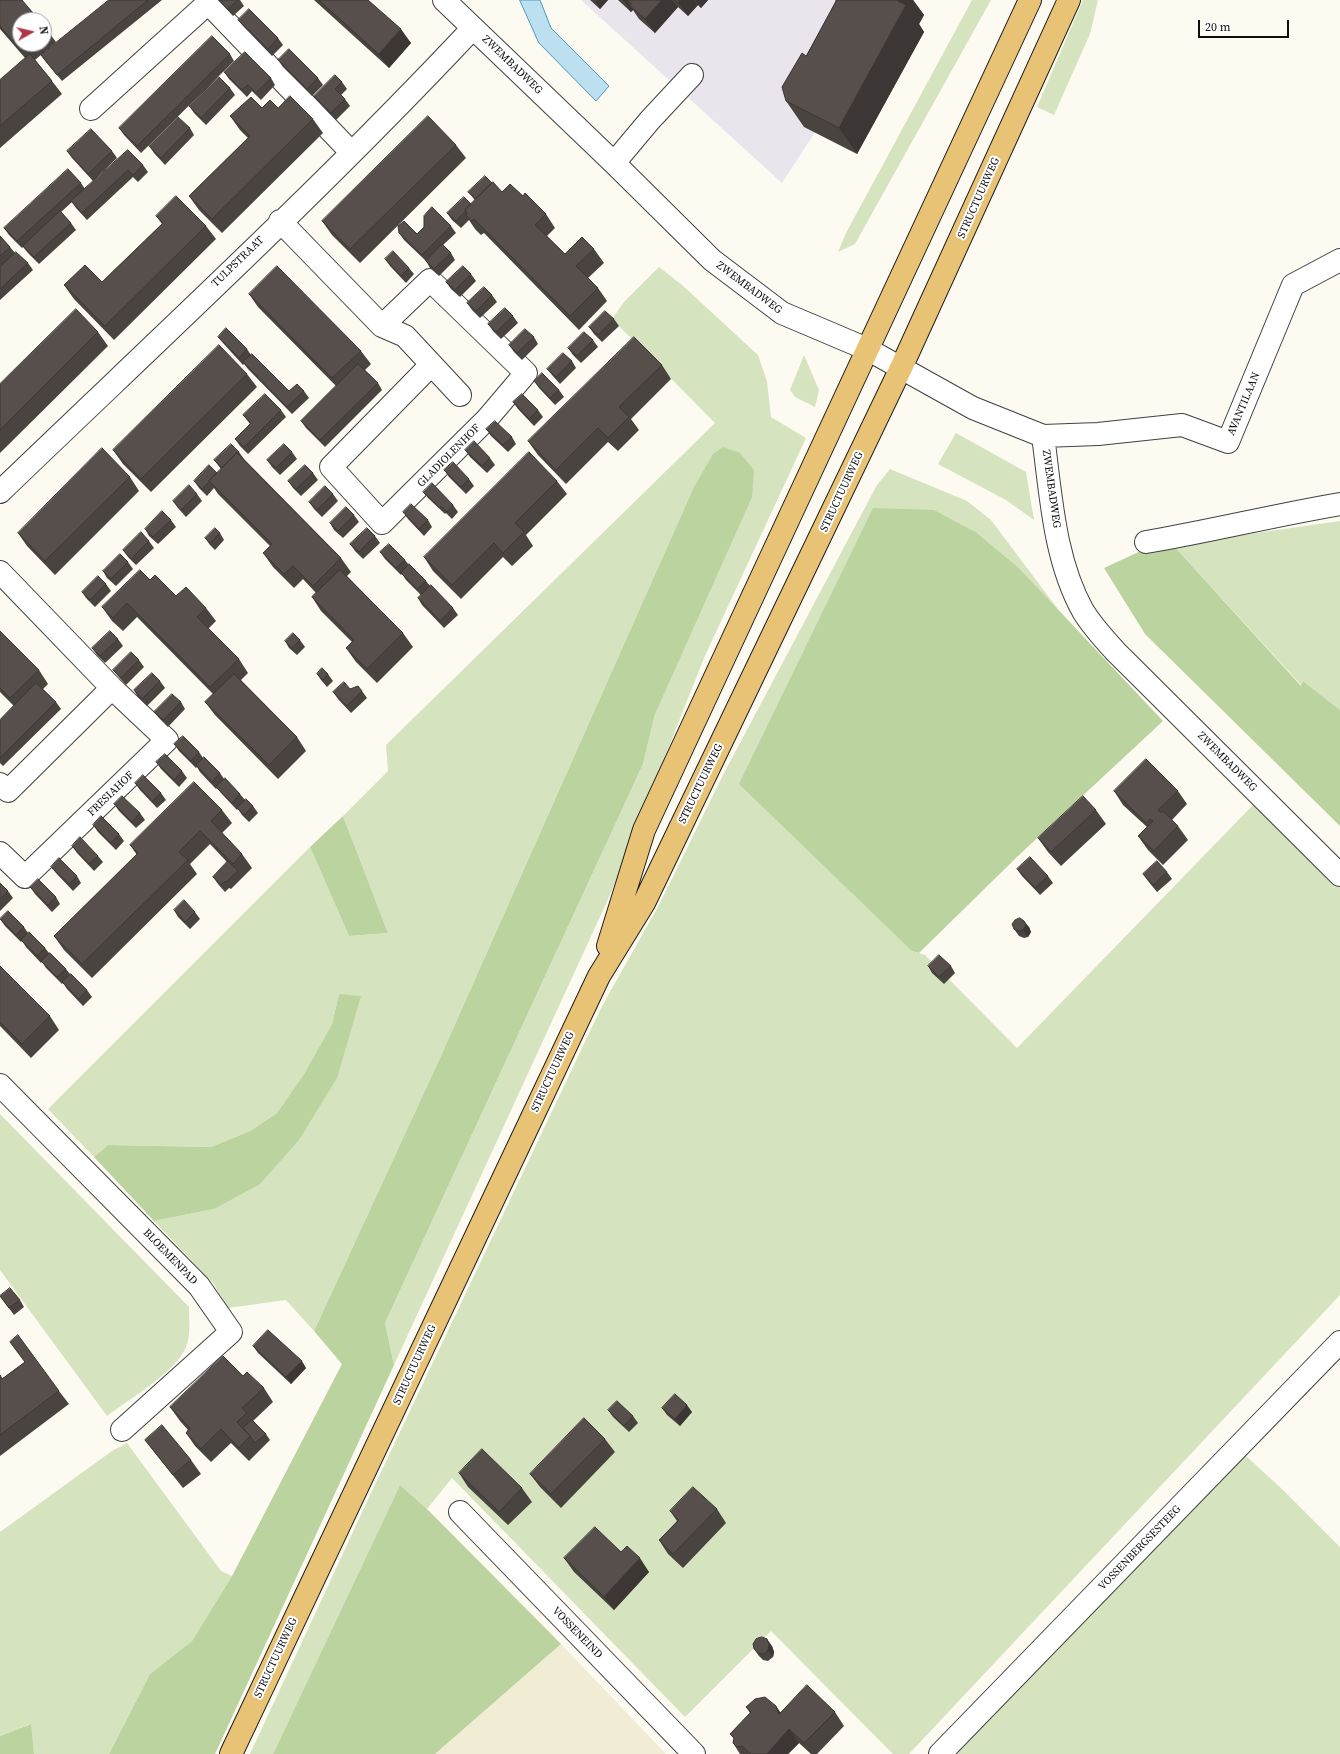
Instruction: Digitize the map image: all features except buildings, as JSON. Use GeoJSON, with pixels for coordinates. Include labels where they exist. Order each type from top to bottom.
{"type":"FeatureCollection","features":[{"type":"Feature","properties":{"kind":"main road","name":"STRUCTUURWEG"},"geometry":{"type":"LineString","coordinates":[[599,976],[644,830],[1030,0]]}},
{"type":"Feature","properties":{"kind":"main road","name":"STRUCTUURWEG"},"geometry":{"type":"LineString","coordinates":[[231,1754],[599,976],[644,903],[902,368],[1069,0]]}},
{"type":"Feature","properties":{"kind":"street","name":"ZWEMBADWEG"},"geometry":{"type":"LineString","coordinates":[[444,0],[614,163],[712,260],[782,313],[867,349],[973,408],[1043,436],[1063,565],[1083,611],[1098,632],[1116,652],[1340,875]]}},
{"type":"Feature","properties":{"kind":"street"},"geometry":{"type":"LineString","coordinates":[[91,109],[208,3],[351,152]]}},
{"type":"Feature","properties":{"kind":"street","name":"TULPSTRAAT"},"geometry":{"type":"LineString","coordinates":[[0,492],[351,152],[424,80],[473,28]]}},
{"type":"Feature","properties":{"kind":"street"},"geometry":{"type":"LineString","coordinates":[[614,163],[650,120],[692,75]]}},
{"type":"Feature","properties":{"kind":"street"},"geometry":{"type":"LineString","coordinates":[[280,221],[382,326],[405,336],[460,395]]}},
{"type":"Feature","properties":{"kind":"street","name":"AVANTILAAN"},"geometry":{"type":"LineString","coordinates":[[1043,436],[1098,434],[1182,426],[1228,442],[1293,285],[1340,260]]}},
{"type":"Feature","properties":{"kind":"street","name":"GLADIOLENHOF"},"geometry":{"type":"LineString","coordinates":[[382,326],[430,280],[526,373],[487,419],[382,523],[331,467],[431,365]]}},
{"type":"Feature","properties":{"kind":"street"},"geometry":{"type":"LineString","coordinates":[[1146,542],[1196,534],[1276,515],[1340,504]]}},
{"type":"Feature","properties":{"kind":"street","name":"FRESIAHOF"},"geometry":{"type":"LineString","coordinates":[[0,572],[112,688],[167,740],[25,877],[0,853]]}},
{"type":"Feature","properties":{"kind":"street"},"geometry":{"type":"LineString","coordinates":[[0,784],[8,791],[112,688]]}},
{"type":"Feature","properties":{"kind":"street","name":"BLOEMENPAD"},"geometry":{"type":"LineString","coordinates":[[0,1085],[199,1286],[231,1332],[122,1430]]}},
{"type":"Feature","properties":{"kind":"street","name":"VOSSENBERGSESTEEG"},"geometry":{"type":"LineString","coordinates":[[940,1754],[1340,1342]]}},
{"type":"Feature","properties":{"kind":"street","name":"VOSSENEIND"},"geometry":{"type":"LineString","coordinates":[[460,1512],[694,1754]]}},
{"type":"Feature","properties":{"kind":"shaded area"},"geometry":{"type":"Polygon","coordinates":[[[581,0],[901,0],[782,183],[581,0]]]}},
{"type":"Feature","properties":{"kind":"shaded area"},"geometry":{"type":"Polygon","coordinates":[[[561,1644],[666,1754],[435,1754],[561,1644]]]}},
{"type":"Feature","properties":{"kind":"green space"},"geometry":{"type":"Polygon","coordinates":[[[972,0],[991,0],[855,244],[838,252],[846,233],[972,0]]]}},
{"type":"Feature","properties":{"kind":"green space"},"geometry":{"type":"Polygon","coordinates":[[[1083,0],[1098,0],[1090,34],[1054,115],[1037,107],[1083,0]]]}},
{"type":"Feature","properties":{"kind":"green space"},"geometry":{"type":"Polygon","coordinates":[[[659,267],[682,285],[758,355],[767,381],[771,417],[806,438],[704,658],[610,895],[394,1365],[385,1323],[643,764],[655,714],[693,489],[440,1058],[314,1331],[286,1300],[228,1308],[213,1283],[154,1221],[214,1209],[337,1078],[339,994],[332,1024],[304,1074],[277,1113],[250,1131],[211,1147],[108,1145],[94,1157],[48,1109],[310,847],[349,936],[388,933],[343,816],[388,771],[386,745],[715,423],[612,319],[624,302],[659,267]]]}},
{"type":"Feature","properties":{"kind":"green space"},"geometry":{"type":"Polygon","coordinates":[[[804,355],[819,390],[815,407],[795,397],[790,390],[804,355]]]}},
{"type":"Feature","properties":{"kind":"green space"},"geometry":{"type":"Polygon","coordinates":[[[956,433],[1026,472],[1034,520],[1006,500],[938,464],[956,433]]]}},
{"type":"Feature","properties":{"kind":"green space"},"geometry":{"type":"Polygon","coordinates":[[[723,447],[740,453],[754,470],[752,497],[655,714],[643,764],[385,1323],[394,1365],[215,1754],[109,1754],[150,1674],[192,1641],[232,1576],[342,1364],[314,1331],[440,1058],[693,489],[713,454],[723,447]]]}},
{"type":"Feature","properties":{"kind":"green space"},"geometry":{"type":"Polygon","coordinates":[[[890,469],[967,501],[991,520],[1060,612],[1018,567],[977,533],[912,951],[925,955],[1017,1048],[1255,803],[1340,888],[1340,1295],[909,1754],[893,1754],[771,1631],[685,1717],[452,1478],[427,1509],[400,1485],[273,1754],[250,1754],[371,1493],[601,1008],[659,905],[723,775],[877,485],[890,469]]]}},
{"type":"Feature","properties":{"kind":"green space"},"geometry":{"type":"Polygon","coordinates":[[[873,508],[934,510],[977,533],[1018,567],[1163,721],[1018,856],[919,953],[912,951],[739,784],[873,508]]]}},
{"type":"Feature","properties":{"kind":"green space"},"geometry":{"type":"Polygon","coordinates":[[[1340,521],[1340,710],[1303,681],[1302,686],[1173,545],[1340,521]]]}},
{"type":"Feature","properties":{"kind":"green space"},"geometry":{"type":"Polygon","coordinates":[[[1173,545],[1301,686],[1303,681],[1340,710],[1340,826],[1145,634],[1104,568],[1143,550],[1173,545]]]}},
{"type":"Feature","properties":{"kind":"green space"},"geometry":{"type":"Polygon","coordinates":[[[343,816],[388,933],[349,936],[310,847],[343,816]]]}},
{"type":"Feature","properties":{"kind":"green space"},"geometry":{"type":"Polygon","coordinates":[[[339,994],[361,996],[337,1078],[299,1140],[260,1184],[214,1209],[154,1221],[94,1157],[108,1145],[211,1147],[250,1131],[277,1113],[304,1074],[332,1024],[339,994]]]}},
{"type":"Feature","properties":{"kind":"green space"},"geometry":{"type":"Polygon","coordinates":[[[0,1114],[189,1307],[189,1338],[181,1356],[163,1375],[107,1416],[0,1270],[0,1114]]]}},
{"type":"Feature","properties":{"kind":"green space"},"geometry":{"type":"Polygon","coordinates":[[[127,1443],[221,1571],[232,1576],[192,1641],[150,1674],[109,1754],[34,1754],[30,1724],[0,1736],[0,1532],[112,1451],[127,1443]]]}},
{"type":"Feature","properties":{"kind":"green space"},"geometry":{"type":"Polygon","coordinates":[[[1244,1454],[1282,1489],[1340,1547],[1340,1754],[956,1754],[1244,1454]]]}},
{"type":"Feature","properties":{"kind":"green space"},"geometry":{"type":"Polygon","coordinates":[[[400,1485],[427,1509],[561,1644],[435,1754],[273,1754],[400,1485]]]}},
{"type":"Feature","properties":{"kind":"green space"},"geometry":{"type":"Polygon","coordinates":[[[31,1724],[34,1754],[0,1754],[0,1736],[31,1724]]]}},
{"type":"Feature","properties":{"kind":"water"},"geometry":{"type":"Polygon","coordinates":[[[520,0],[540,0],[551,28],[609,86],[596,101],[539,43],[520,0]]]}}]}
